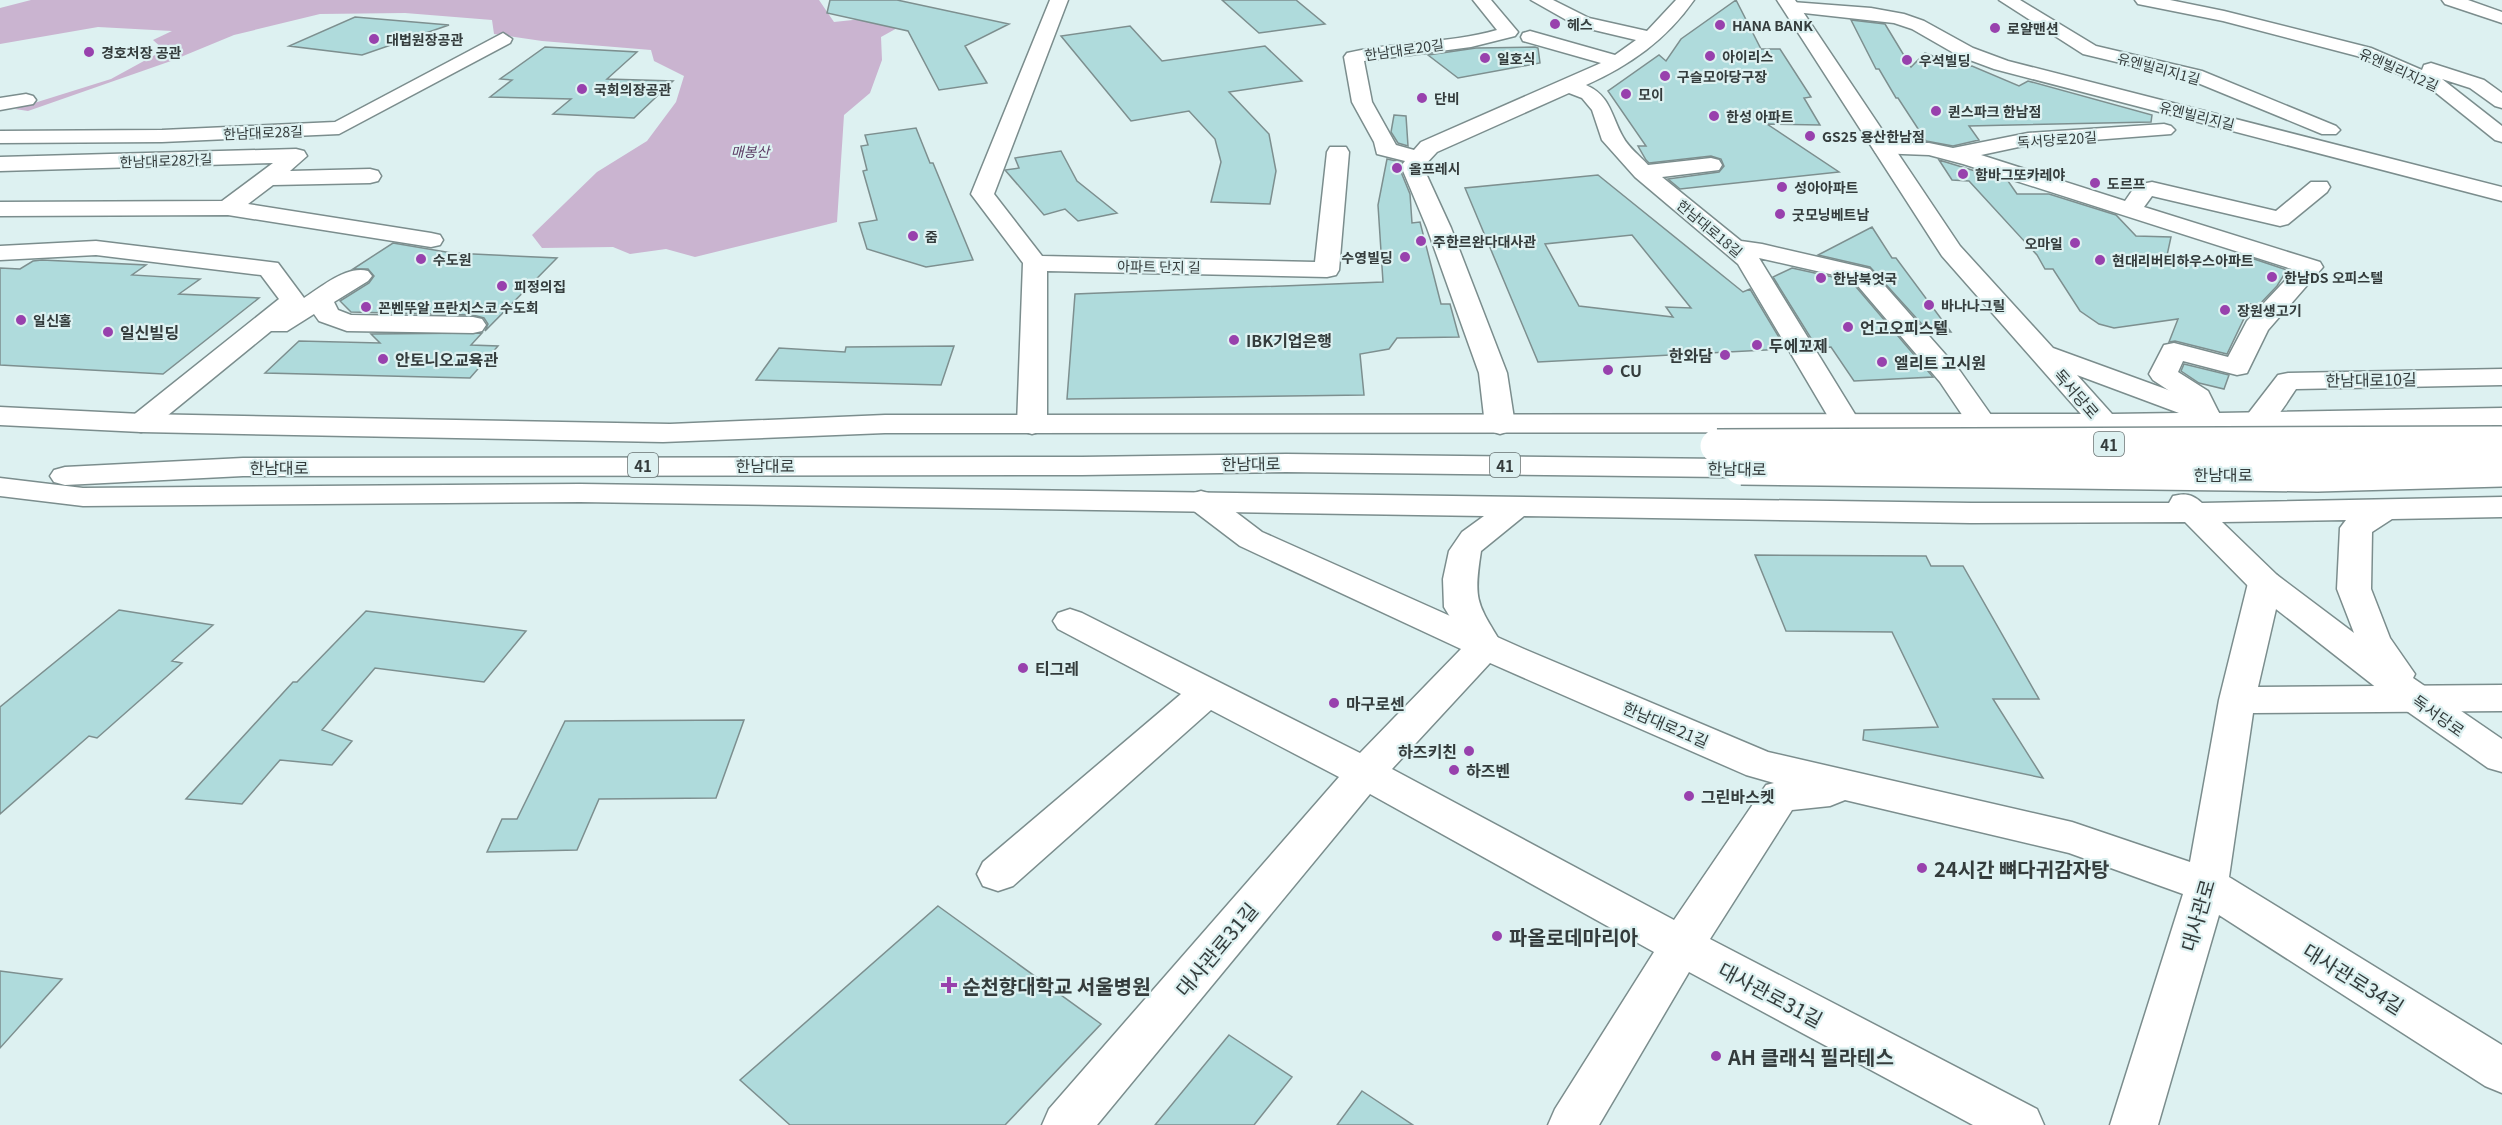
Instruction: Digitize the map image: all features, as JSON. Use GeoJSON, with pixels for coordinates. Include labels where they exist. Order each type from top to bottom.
{"type":"FeatureCollection","features":[{"type":"Feature","properties":{"kind":"street"},"geometry":{"type":"LineString","coordinates":[[1032,425],[1035,263],[982,194],[1059,0]]}},
{"type":"Feature","properties":{"kind":"street","name":"한남대로20길"},"geometry":{"type":"LineString","coordinates":[[1419,158],[1385,149],[1385,142],[1362,102],[1354,57],[1387,49],[1489,39],[1509,32],[1482,0]]}},
{"type":"Feature","properties":{"kind":"street"},"geometry":{"type":"LineString","coordinates":[[1540,0],[1583,22],[1652,38]]}},
{"type":"Feature","properties":{"kind":"street"},"geometry":{"type":"LineString","coordinates":[[1500,425],[1493,373],[1412,166],[1429,147],[1598,75],[1666,26],[1685,0]]}},
{"type":"Feature","properties":{"kind":"street","name":"유엔빌리지1길"},"geometry":{"type":"LineString","coordinates":[[2008,0],[2090,50],[2195,75],[2356,142],[2376,161]]}},
{"type":"Feature","properties":{"kind":"street","name":"유엔빌리지2길"},"geometry":{"type":"LineString","coordinates":[[2144,0],[2249,14],[2364,52],[2437,84],[2502,136]]}},
{"type":"Feature","properties":{"kind":"street"},"geometry":{"type":"LineString","coordinates":[[2451,0],[2502,18]]}},
{"type":"Feature","properties":{"kind":"street","name":"유엔빌리지길"},"geometry":{"type":"LineString","coordinates":[[1789,4],[1871,13],[1897,9],[1918,25],[1966,52],[2001,65],[2502,194]]}},
{"type":"Feature","properties":{"kind":"street","name":"독서당로"},"geometry":{"type":"LineString","coordinates":[[1789,4],[1951,251],[2102,423],[2265,583],[2414,698],[2502,758]]}},
{"type":"Feature","properties":{"kind":"street"},"geometry":{"type":"LineString","coordinates":[[1530,37],[1618,62]]}},
{"type":"Feature","properties":{"kind":"street","name":"한남대로28길"},"geometry":{"type":"LineString","coordinates":[[0,137],[162,136],[339,128],[502,39]]}},
{"type":"Feature","properties":{"kind":"street"},"geometry":{"type":"LineString","coordinates":[[2364,52],[2477,84],[2502,102]]}},
{"type":"Feature","properties":{"kind":"street","name":"한남대로18길"},"geometry":{"type":"LineString","coordinates":[[1570,86],[1589,94],[1602,109],[1613,140],[1643,172],[1748,260],[1846,424]]}},
{"type":"Feature","properties":{"kind":"street"},"geometry":{"type":"LineString","coordinates":[[0,104],[26,100]]}},
{"type":"Feature","properties":{"kind":"street","name":"독서당로20길"},"geometry":{"type":"LineString","coordinates":[[1952,155],[2028,140],[2164,130]]}},
{"type":"Feature","properties":{"kind":"street","name":"독서당로20길"},"geometry":{"type":"LineString","coordinates":[[1884,148],[1929,149],[1952,155],[2311,267],[2256,327],[2237,367],[2174,351],[2163,374],[2198,397],[2215,417]]}},
{"type":"Feature","properties":{"kind":"street","name":"아파트 단지 길"},"geometry":{"type":"LineString","coordinates":[[1035,263],[1327,270],[1338,152]]}},
{"type":"Feature","properties":{"kind":"street","name":"한남대로28가길"},"geometry":{"type":"LineString","coordinates":[[0,164],[296,156],[228,208]]}},
{"type":"Feature","properties":{"kind":"street"},"geometry":{"type":"LineString","coordinates":[[2376,161],[2431,164],[2502,175]]}},
{"type":"Feature","properties":{"kind":"street"},"geometry":{"type":"LineString","coordinates":[[1643,172],[1711,165]]}},
{"type":"Feature","properties":{"kind":"street"},"geometry":{"type":"LineString","coordinates":[[268,178],[370,176]]}},
{"type":"Feature","properties":{"kind":"street"},"geometry":{"type":"LineString","coordinates":[[2130,211],[2144,190],[2152,189],[2280,219],[2319,187]]}},
{"type":"Feature","properties":{"kind":"street"},"geometry":{"type":"LineString","coordinates":[[0,209],[228,208],[431,240]]}},
{"type":"Feature","properties":{"kind":"street"},"geometry":{"type":"LineString","coordinates":[[0,253],[96,248],[269,268],[293,300],[141,423]]}},
{"type":"Feature","properties":{"kind":"street"},"geometry":{"type":"LineString","coordinates":[[1733,248],[1762,251],[1861,274],[1950,377],[1981,422]]}},
{"type":"Feature","properties":{"kind":"street"},"geometry":{"type":"LineString","coordinates":[[173,397],[209,380],[286,318],[359,276]]}},
{"type":"Feature","properties":{"kind":"street"},"geometry":{"type":"LineString","coordinates":[[319,299],[328,315],[347,323],[473,325]]}},
{"type":"Feature","properties":{"kind":"street"},"geometry":{"type":"LineString","coordinates":[[2041,352],[2088,372],[2215,417]]}},
{"type":"Feature","properties":{"kind":"street","name":"한남대로10길"},"geometry":{"type":"LineString","coordinates":[[2259,419],[2288,381],[2502,377]]}},
{"type":"Feature","properties":{"kind":"street","name":"한남대로"},"geometry":{"type":"LineString","coordinates":[[0,417],[141,423],[663,433],[874,441],[1721,457],[2317,475],[2502,470]]}},
{"type":"Feature","properties":{"kind":"street"},"geometry":{"type":"LineString","coordinates":[[663,433],[885,424],[2102,423],[2215,417],[2259,419],[2502,417]]}},
{"type":"Feature","properties":{"kind":"street"},"geometry":{"type":"LineString","coordinates":[[1915,423],[1971,513]]}},
{"type":"Feature","properties":{"kind":"street","name":"한남대로"},"geometry":{"type":"LineString","coordinates":[[0,480],[243,467],[1082,466],[2502,443]]}},
{"type":"Feature","properties":{"kind":"street"},"geometry":{"type":"LineString","coordinates":[[0,486],[83,497],[580,493],[1971,513],[2502,507]]}},
{"type":"Feature","properties":{"kind":"street","name":"한남대로21길"},"geometry":{"type":"LineString","coordinates":[[1201,501],[1251,538],[1485,646],[1760,765],[2072,838],[2207,885]]}},
{"type":"Feature","properties":{"kind":"street"},"geometry":{"type":"LineString","coordinates":[[1365,774],[1485,646],[1461,607],[1460,579],[1465,551],[1473,539],[1515,508]]}},
{"type":"Feature","properties":{"kind":"street"},"geometry":{"type":"LineString","coordinates":[[2384,510],[2356,528],[2354,589],[2374,641],[2414,698]]}},
{"type":"Feature","properties":{"kind":"street","name":"대사관로"},"geometry":{"type":"LineString","coordinates":[[2134,1125],[2207,885],[2236,700],[2265,583]]}},
{"type":"Feature","properties":{"kind":"street","name":"대사관로31길"},"geometry":{"type":"LineString","coordinates":[[1070,621],[1365,774],[2020,1125]]}},
{"type":"Feature","properties":{"kind":"street"},"geometry":{"type":"LineString","coordinates":[[999,874],[1207,692]]}},
{"type":"Feature","properties":{"kind":"street"},"geometry":{"type":"LineString","coordinates":[[2236,700],[2502,698]]}},
{"type":"Feature","properties":{"kind":"street","name":"대사관로31길"},"geometry":{"type":"LineString","coordinates":[[1066,1125],[1365,774]]}},
{"type":"Feature","properties":{"kind":"street","name":"한남대로21길"},"geometry":{"type":"LineString","coordinates":[[1682,945],[1780,796],[1852,788]]}},
{"type":"Feature","properties":{"kind":"street","name":"대사관로34길"},"geometry":{"type":"LineString","coordinates":[[2207,885],[2502,1071]]}},
{"type":"Feature","properties":{"kind":"street"},"geometry":{"type":"LineString","coordinates":[[1572,1125],[1682,945]]}},
{"type":"Feature","properties":{"kind":"green space","name":"매봉산"},"geometry":{"type":"Polygon","coordinates":[[[31,0],[819,0],[834,22],[909,14],[899,27],[881,37],[882,60],[870,93],[844,115],[837,222],[695,257],[666,249],[630,254],[613,247],[542,248],[532,235],[597,172],[647,141],[676,102],[684,76],[654,61],[651,50],[542,41],[494,34],[492,20],[405,13],[320,14],[234,35],[171,61],[28,111],[15,109],[111,79],[164,50],[153,40],[172,31],[98,27],[0,44],[0,8],[31,0]]]}},
{"type":"Feature","properties":{"kind":"building"},"geometry":{"type":"Polygon","coordinates":[[[830,0],[897,0],[1009,24],[965,46],[987,83],[939,90],[908,31],[827,13],[830,0]]]}},
{"type":"Feature","properties":{"kind":"building"},"geometry":{"type":"Polygon","coordinates":[[[1222,0],[1296,0],[1325,24],[1259,33],[1222,0]]]}},
{"type":"Feature","properties":{"kind":"building"},"geometry":{"type":"Polygon","coordinates":[[[1736,0],[1761,49],[1780,49],[1811,97],[1804,98],[1820,125],[1767,124],[1839,172],[1680,189],[1668,179],[1719,172],[1724,166],[1721,159],[1711,156],[1649,163],[1646,160],[1638,146],[1646,146],[1608,91],[1659,55],[1666,61],[1681,39],[1736,0]]]}},
{"type":"Feature","properties":{"kind":"building","name":"대법원장공관"},"geometry":{"type":"Polygon","coordinates":[[[355,17],[449,25],[362,55],[289,46],[355,17]]]}},
{"type":"Feature","properties":{"kind":"building"},"geometry":{"type":"Polygon","coordinates":[[[1851,20],[1885,24],[1911,67],[1925,53],[1963,68],[1972,66],[2019,86],[2028,81],[2152,115],[2151,122],[1969,126],[1979,140],[1953,146],[1926,141],[1879,69],[1876,69],[1851,20]]]}},
{"type":"Feature","properties":{"kind":"building"},"geometry":{"type":"Polygon","coordinates":[[[1130,26],[1162,61],[1265,46],[1302,81],[1229,92],[1269,134],[1276,171],[1270,204],[1211,202],[1221,162],[1215,139],[1189,111],[1131,121],[1061,36],[1130,26]]]}},
{"type":"Feature","properties":{"kind":"building","name":"국회의장공관"},"geometry":{"type":"Polygon","coordinates":[[[545,47],[637,52],[607,79],[673,81],[634,118],[553,114],[571,99],[490,97],[512,80],[500,79],[545,47]]]}},
{"type":"Feature","properties":{"kind":"building"},"geometry":{"type":"Polygon","coordinates":[[[1476,48],[1538,48],[1540,63],[1458,78],[1428,55],[1476,48]]]}},
{"type":"Feature","properties":{"kind":"building"},"geometry":{"type":"Polygon","coordinates":[[[1394,115],[1406,116],[1408,146],[1398,143],[1391,132],[1394,115]]]}},
{"type":"Feature","properties":{"kind":"building"},"geometry":{"type":"Polygon","coordinates":[[[916,128],[973,260],[926,267],[867,249],[859,223],[877,220],[863,171],[867,170],[861,146],[868,145],[865,135],[916,128]]]}},
{"type":"Feature","properties":{"kind":"building"},"geometry":{"type":"Polygon","coordinates":[[[1061,151],[1077,181],[1117,213],[1078,221],[1065,209],[1044,215],[1005,170],[1019,168],[1015,158],[1061,151]]]}},
{"type":"Feature","properties":{"kind":"building","name":"IBK기업은행"},"geometry":{"type":"Polygon","coordinates":[[[1387,159],[1401,162],[1399,167],[1410,194],[1412,223],[1420,222],[1441,304],[1450,304],[1459,337],[1397,338],[1389,349],[1360,354],[1364,395],[1067,399],[1075,294],[1383,282],[1378,205],[1387,159]]]}},
{"type":"Feature","properties":{"kind":"building"},"geometry":{"type":"Polygon","coordinates":[[[1939,160],[2008,181],[2017,194],[2049,194],[2116,215],[2136,236],[2171,237],[2166,260],[2240,259],[2242,255],[2287,270],[2277,286],[2258,306],[2251,304],[2227,354],[2175,341],[2169,342],[2178,319],[2114,328],[2099,324],[2080,311],[2053,269],[2045,269],[2037,255],[1969,181],[1952,180],[1939,160]]]}},
{"type":"Feature","properties":{"kind":"building"},"geometry":{"type":"Polygon","coordinates":[[[1598,175],[1743,292],[1750,289],[1786,349],[1538,362],[1465,188],[1598,175]],[[1632,235],[1545,244],[1579,306],[1673,317],[1666,307],[1691,308],[1632,235]]]}},
{"type":"Feature","properties":{"kind":"building"},"geometry":{"type":"Polygon","coordinates":[[[1872,227],[1892,258],[1896,258],[1951,332],[1929,332],[1870,267],[1818,255],[1872,227]]]}},
{"type":"Feature","properties":{"kind":"building"},"geometry":{"type":"Polygon","coordinates":[[[393,243],[452,253],[557,258],[485,331],[488,324],[484,318],[473,315],[351,312],[340,301],[369,283],[374,276],[368,269],[353,269],[393,243]]]}},
{"type":"Feature","properties":{"kind":"building","name":"일신빌딩"},"geometry":{"type":"Polygon","coordinates":[[[33,261],[146,265],[132,275],[200,279],[179,294],[259,298],[163,374],[0,365],[0,268],[20,269],[33,261]]]}},
{"type":"Feature","properties":{"kind":"building"},"geometry":{"type":"Polygon","coordinates":[[[1792,268],[1851,281],[1933,377],[1854,381],[1831,347],[1817,348],[1773,277],[1792,268]]]}},
{"type":"Feature","properties":{"kind":"building","name":"안토니오교육관"},"geometry":{"type":"Polygon","coordinates":[[[482,333],[471,345],[498,346],[470,378],[265,373],[299,341],[380,343],[371,334],[482,333]]]}},
{"type":"Feature","properties":{"kind":"building"},"geometry":{"type":"Polygon","coordinates":[[[954,346],[941,385],[756,380],[779,348],[845,352],[846,347],[954,346]]]}},
{"type":"Feature","properties":{"kind":"building"},"geometry":{"type":"Polygon","coordinates":[[[2184,364],[2229,375],[2224,389],[2199,383],[2181,371],[2184,364]]]}},
{"type":"Feature","properties":{"kind":"building"},"geometry":{"type":"Polygon","coordinates":[[[1755,555],[1926,556],[1931,566],[1963,566],[2039,699],[1993,699],[2043,778],[1863,740],[1864,730],[1938,727],[1892,632],[1786,631],[1755,555]]]}},
{"type":"Feature","properties":{"kind":"building"},"geometry":{"type":"Polygon","coordinates":[[[119,610],[213,625],[172,661],[182,663],[97,738],[89,736],[0,814],[0,707],[119,610]]]}},
{"type":"Feature","properties":{"kind":"building"},"geometry":{"type":"Polygon","coordinates":[[[366,611],[526,631],[484,682],[375,668],[322,730],[352,741],[332,765],[280,760],[242,804],[186,799],[293,682],[297,682],[366,611]]]}},
{"type":"Feature","properties":{"kind":"building"},"geometry":{"type":"Polygon","coordinates":[[[744,720],[716,798],[599,799],[577,850],[487,852],[502,819],[517,819],[565,721],[744,720]]]}},
{"type":"Feature","properties":{"kind":"building"},"geometry":{"type":"Polygon","coordinates":[[[938,906],[1101,1024],[1005,1125],[790,1125],[740,1080],[938,906]]]}},
{"type":"Feature","properties":{"kind":"building"},"geometry":{"type":"Polygon","coordinates":[[[0,971],[62,979],[0,1048],[0,971]]]}},
{"type":"Feature","properties":{"kind":"building"},"geometry":{"type":"Polygon","coordinates":[[[1229,1035],[1292,1077],[1254,1125],[1155,1125],[1229,1035]]]}},
{"type":"Feature","properties":{"kind":"building"},"geometry":{"type":"Polygon","coordinates":[[[1362,1091],[1413,1125],[1337,1125],[1362,1091]]]}},
{"type":"Feature","properties":{"kind":"place","name":"헤스"},"geometry":{"type":"Point","coordinates":[1555,24]}},
{"type":"Feature","properties":{"kind":"place","name":"HANA BANK"},"geometry":{"type":"Point","coordinates":[1720,25]}},
{"type":"Feature","properties":{"kind":"place","name":"로얄맨션"},"geometry":{"type":"Point","coordinates":[1995,28]}},
{"type":"Feature","properties":{"kind":"place","name":"대법원장공관"},"geometry":{"type":"Point","coordinates":[374,39]}},
{"type":"Feature","properties":{"kind":"place","name":"경호처장 공관"},"geometry":{"type":"Point","coordinates":[89,52]}},
{"type":"Feature","properties":{"kind":"place","name":"아이리스"},"geometry":{"type":"Point","coordinates":[1710,56]}},
{"type":"Feature","properties":{"kind":"place","name":"일호식"},"geometry":{"type":"Point","coordinates":[1485,58]}},
{"type":"Feature","properties":{"kind":"place","name":"우석빌딩"},"geometry":{"type":"Point","coordinates":[1907,60]}},
{"type":"Feature","properties":{"kind":"place","name":"구슬모아당구장"},"geometry":{"type":"Point","coordinates":[1665,76]}},
{"type":"Feature","properties":{"kind":"place","name":"국회의장공관"},"geometry":{"type":"Point","coordinates":[582,89]}},
{"type":"Feature","properties":{"kind":"place","name":"모이"},"geometry":{"type":"Point","coordinates":[1626,94]}},
{"type":"Feature","properties":{"kind":"place","name":"단비"},"geometry":{"type":"Point","coordinates":[1422,98]}},
{"type":"Feature","properties":{"kind":"place","name":"퀸스파크 한남점"},"geometry":{"type":"Point","coordinates":[1936,111]}},
{"type":"Feature","properties":{"kind":"place","name":"한성 아파트"},"geometry":{"type":"Point","coordinates":[1714,116]}},
{"type":"Feature","properties":{"kind":"place","name":"GS25 용산한남점"},"geometry":{"type":"Point","coordinates":[1810,136]}},
{"type":"Feature","properties":{"kind":"place","name":"올프레시"},"geometry":{"type":"Point","coordinates":[1397,168]}},
{"type":"Feature","properties":{"kind":"place","name":"함바그또카레야"},"geometry":{"type":"Point","coordinates":[1963,174]}},
{"type":"Feature","properties":{"kind":"place","name":"도르프"},"geometry":{"type":"Point","coordinates":[2095,183]}},
{"type":"Feature","properties":{"kind":"place","name":"성아아파트"},"geometry":{"type":"Point","coordinates":[1782,187]}},
{"type":"Feature","properties":{"kind":"place","name":"굿모닝베트남"},"geometry":{"type":"Point","coordinates":[1780,214]}},
{"type":"Feature","properties":{"kind":"place","name":"줌"},"geometry":{"type":"Point","coordinates":[913,236]}},
{"type":"Feature","properties":{"kind":"place","name":"주한르완다대사관"},"geometry":{"type":"Point","coordinates":[1421,241]}},
{"type":"Feature","properties":{"kind":"place","name":"오마일"},"geometry":{"type":"Point","coordinates":[2075,243]}},
{"type":"Feature","properties":{"kind":"place","name":"수영빌딩"},"geometry":{"type":"Point","coordinates":[1405,257]}},
{"type":"Feature","properties":{"kind":"place","name":"수도원"},"geometry":{"type":"Point","coordinates":[421,259]}},
{"type":"Feature","properties":{"kind":"place","name":"현대리버티하우스아파트"},"geometry":{"type":"Point","coordinates":[2100,260]}},
{"type":"Feature","properties":{"kind":"place","name":"한남DS 오피스텔"},"geometry":{"type":"Point","coordinates":[2272,277]}},
{"type":"Feature","properties":{"kind":"place","name":"한남북엇국"},"geometry":{"type":"Point","coordinates":[1821,278]}},
{"type":"Feature","properties":{"kind":"place","name":"피정의집"},"geometry":{"type":"Point","coordinates":[502,286]}},
{"type":"Feature","properties":{"kind":"place","name":"바나나그릴"},"geometry":{"type":"Point","coordinates":[1929,305]}},
{"type":"Feature","properties":{"kind":"place","name":"꼰벤뚜알 프란치스코 수도회"},"geometry":{"type":"Point","coordinates":[366,307]}},
{"type":"Feature","properties":{"kind":"place","name":"장원생고기"},"geometry":{"type":"Point","coordinates":[2225,310]}},
{"type":"Feature","properties":{"kind":"place","name":"일신홀"},"geometry":{"type":"Point","coordinates":[21,320]}},
{"type":"Feature","properties":{"kind":"place","name":"언고오피스텔"},"geometry":{"type":"Point","coordinates":[1848,327]}},
{"type":"Feature","properties":{"kind":"place","name":"일신빌딩"},"geometry":{"type":"Point","coordinates":[108,332]}},
{"type":"Feature","properties":{"kind":"place","name":"IBK기업은행"},"geometry":{"type":"Point","coordinates":[1234,340]}},
{"type":"Feature","properties":{"kind":"place","name":"두에꼬제"},"geometry":{"type":"Point","coordinates":[1757,345]}},
{"type":"Feature","properties":{"kind":"place","name":"한와담"},"geometry":{"type":"Point","coordinates":[1725,355]}},
{"type":"Feature","properties":{"kind":"place","name":"안토니오교육관"},"geometry":{"type":"Point","coordinates":[383,359]}},
{"type":"Feature","properties":{"kind":"place","name":"엘리트 고시원"},"geometry":{"type":"Point","coordinates":[1882,362]}},
{"type":"Feature","properties":{"kind":"place","name":"CU"},"geometry":{"type":"Point","coordinates":[1608,370]}},
{"type":"Feature","properties":{"kind":"place","name":"티그레"},"geometry":{"type":"Point","coordinates":[1023,668]}},
{"type":"Feature","properties":{"kind":"place","name":"마구로센"},"geometry":{"type":"Point","coordinates":[1334,703]}},
{"type":"Feature","properties":{"kind":"place","name":"하즈키친"},"geometry":{"type":"Point","coordinates":[1469,751]}},
{"type":"Feature","properties":{"kind":"place","name":"하즈벤"},"geometry":{"type":"Point","coordinates":[1454,770]}},
{"type":"Feature","properties":{"kind":"place","name":"그린바스켓"},"geometry":{"type":"Point","coordinates":[1689,796]}},
{"type":"Feature","properties":{"kind":"place","name":"24시간 뼈다귀감자탕"},"geometry":{"type":"Point","coordinates":[1922,868]}},
{"type":"Feature","properties":{"kind":"place","name":"파올로데마리아"},"geometry":{"type":"Point","coordinates":[1497,936]}},
{"type":"Feature","properties":{"kind":"place","name":"순천향대학교 서울병원"},"geometry":{"type":"Point","coordinates":[949,985]}},
{"type":"Feature","properties":{"kind":"place","name":"AH 클래식 필라테스"},"geometry":{"type":"Point","coordinates":[1716,1056]}}]}
